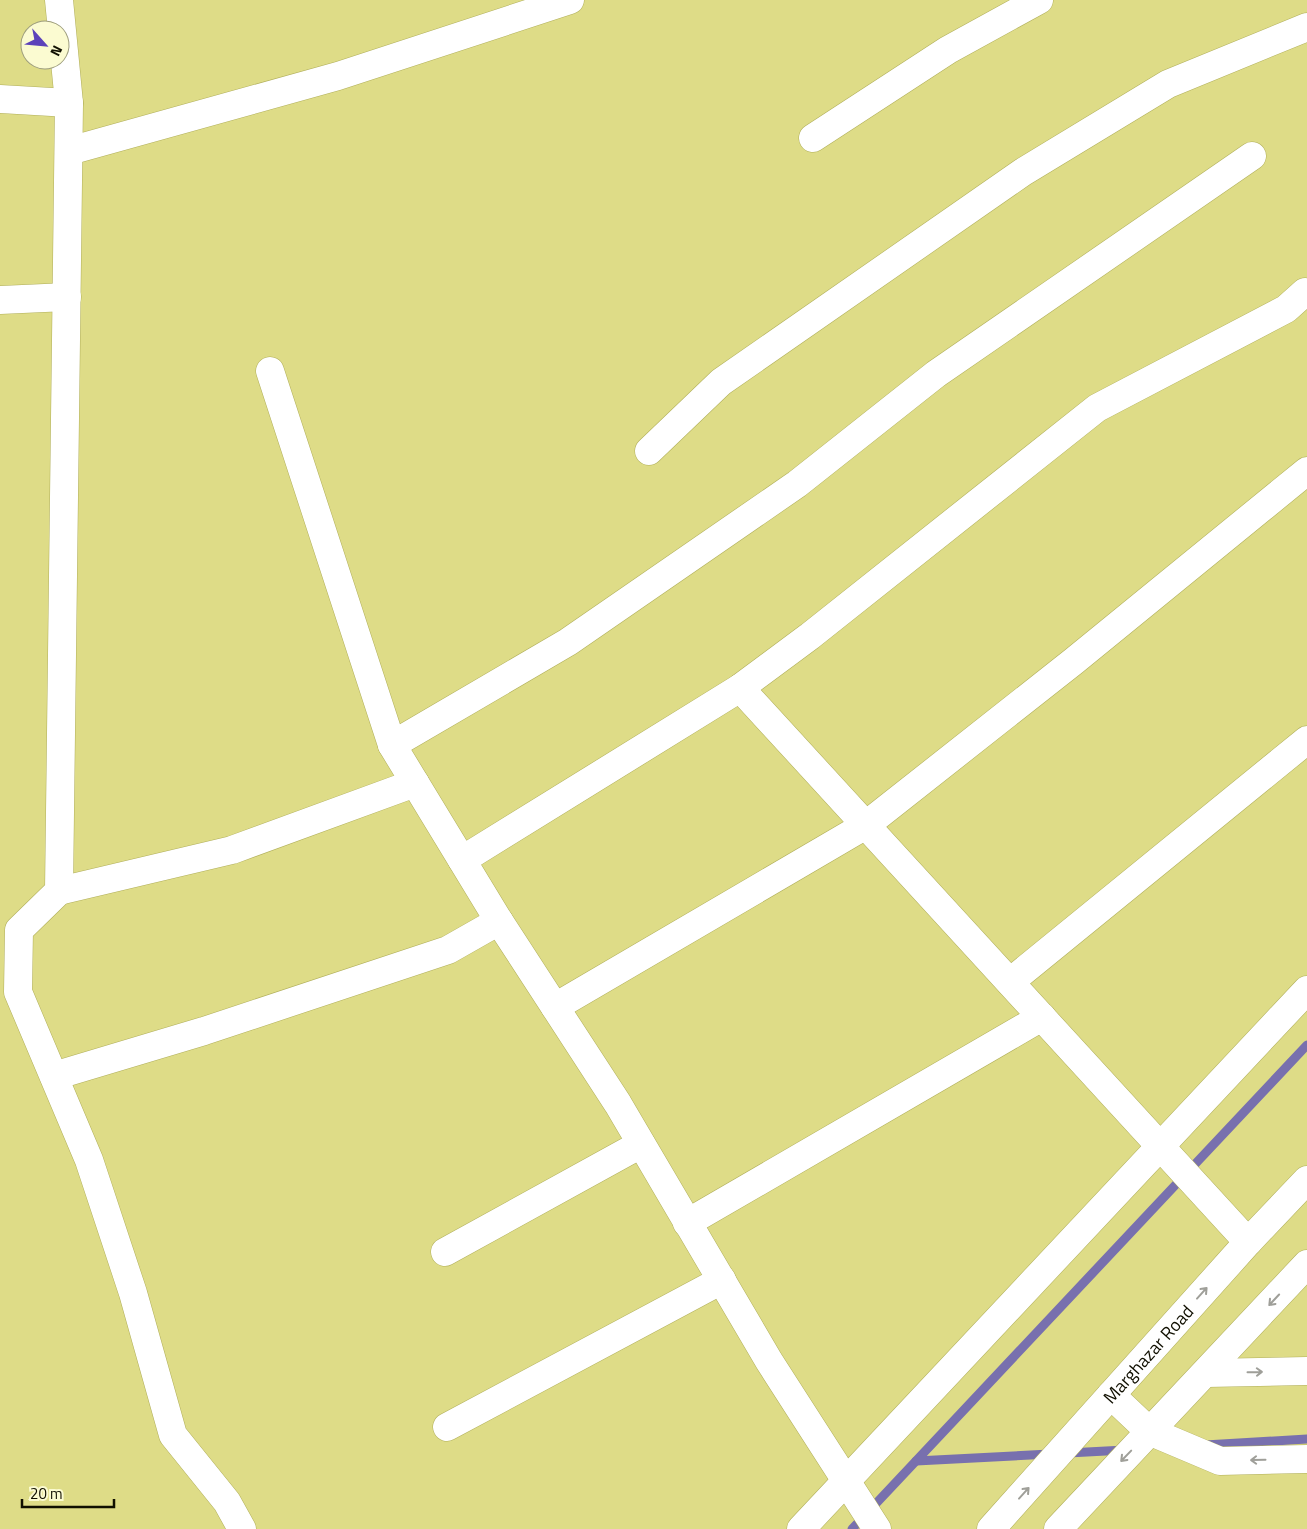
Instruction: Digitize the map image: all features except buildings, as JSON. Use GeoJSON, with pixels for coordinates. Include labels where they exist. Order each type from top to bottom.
{"type":"FeatureCollection","features":[{"type":"Feature","properties":{"kind":"street"},"geometry":{"type":"LineString","coordinates":[[59,0],[69,103],[59,891]]}},
{"type":"Feature","properties":{"kind":"street"},"geometry":{"type":"LineString","coordinates":[[69,151],[338,76],[570,0]]}},
{"type":"Feature","properties":{"kind":"street"},"geometry":{"type":"LineString","coordinates":[[813,138],[948,50],[1039,0]]}},
{"type":"Feature","properties":{"kind":"street"},"geometry":{"type":"LineString","coordinates":[[649,450],[722,382],[1023,172],[1168,84],[1307,27]]}},
{"type":"Feature","properties":{"kind":"street"},"geometry":{"type":"LineString","coordinates":[[0,99],[69,103]]}},
{"type":"Feature","properties":{"kind":"street"},"geometry":{"type":"LineString","coordinates":[[392,745],[568,642],[797,484],[936,374],[1252,156]]}},
{"type":"Feature","properties":{"kind":"street"},"geometry":{"type":"LineString","coordinates":[[462,860],[740,688],[810,636],[1097,408],[1286,309],[1305,292]]}},
{"type":"Feature","properties":{"kind":"street"},"geometry":{"type":"LineString","coordinates":[[0,300],[67,297]]}},
{"type":"Feature","properties":{"kind":"street"},"geometry":{"type":"LineString","coordinates":[[270,371],[392,745],[499,921],[641,1144],[769,1361],[877,1529]]}},
{"type":"Feature","properties":{"kind":"street"},"geometry":{"type":"LineString","coordinates":[[555,1008],[866,825],[1074,661],[1307,472]]}},
{"type":"Feature","properties":{"kind":"street"},"geometry":{"type":"LineString","coordinates":[[740,688],[1248,1242]]}},
{"type":"Feature","properties":{"kind":"street"},"geometry":{"type":"LineString","coordinates":[[1010,982],[1307,740]]}},
{"type":"Feature","properties":{"kind":"street"},"geometry":{"type":"LineString","coordinates":[[0,953],[19,930],[59,891],[232,850],[415,783]]}},
{"type":"Feature","properties":{"kind":"street"},"geometry":{"type":"LineString","coordinates":[[54,1076],[204,1031],[448,950],[499,921]]}},
{"type":"Feature","properties":{"kind":"street"},"geometry":{"type":"LineString","coordinates":[[19,930],[18,992],[89,1160],[133,1293],[173,1435],[227,1502],[242,1529]]}},
{"type":"Feature","properties":{"kind":"street"},"geometry":{"type":"LineString","coordinates":[[801,1529],[849,1486],[1167,1152],[1307,990]]}},
{"type":"Feature","properties":{"kind":"street"},"geometry":{"type":"LineString","coordinates":[[688,1223],[1042,1017]]}},
{"type":"Feature","properties":{"kind":"street"},"geometry":{"type":"LineString","coordinates":[[445,1252],[641,1144]]}},
{"type":"Feature","properties":{"kind":"street","name":"Marghazar Road"},"geometry":{"type":"LineString","coordinates":[[992,1529],[1248,1242],[1307,1180]]}},
{"type":"Feature","properties":{"kind":"street"},"geometry":{"type":"LineString","coordinates":[[1058,1529],[1307,1264]]}},
{"type":"Feature","properties":{"kind":"street"},"geometry":{"type":"LineString","coordinates":[[447,1427],[722,1280]]}},
{"type":"Feature","properties":{"kind":"street"},"geometry":{"type":"LineString","coordinates":[[1206,1372],[1307,1371]]}},
{"type":"Feature","properties":{"kind":"street"},"geometry":{"type":"LineString","coordinates":[[1111,1395],[1150,1432],[1220,1461],[1307,1459]]}},
{"type":"Feature","properties":{"kind":"waterway"},"geometry":{"type":"LineString","coordinates":[[852,1529],[1307,1045]]}},
{"type":"Feature","properties":{"kind":"waterway"},"geometry":{"type":"LineString","coordinates":[[1205,1445],[1307,1439]]}},
{"type":"Feature","properties":{"kind":"waterway"},"geometry":{"type":"LineString","coordinates":[[1068,1453],[1125,1450]]}},
{"type":"Feature","properties":{"kind":"waterway"},"geometry":{"type":"LineString","coordinates":[[916,1461],[1050,1454]]}}]}
